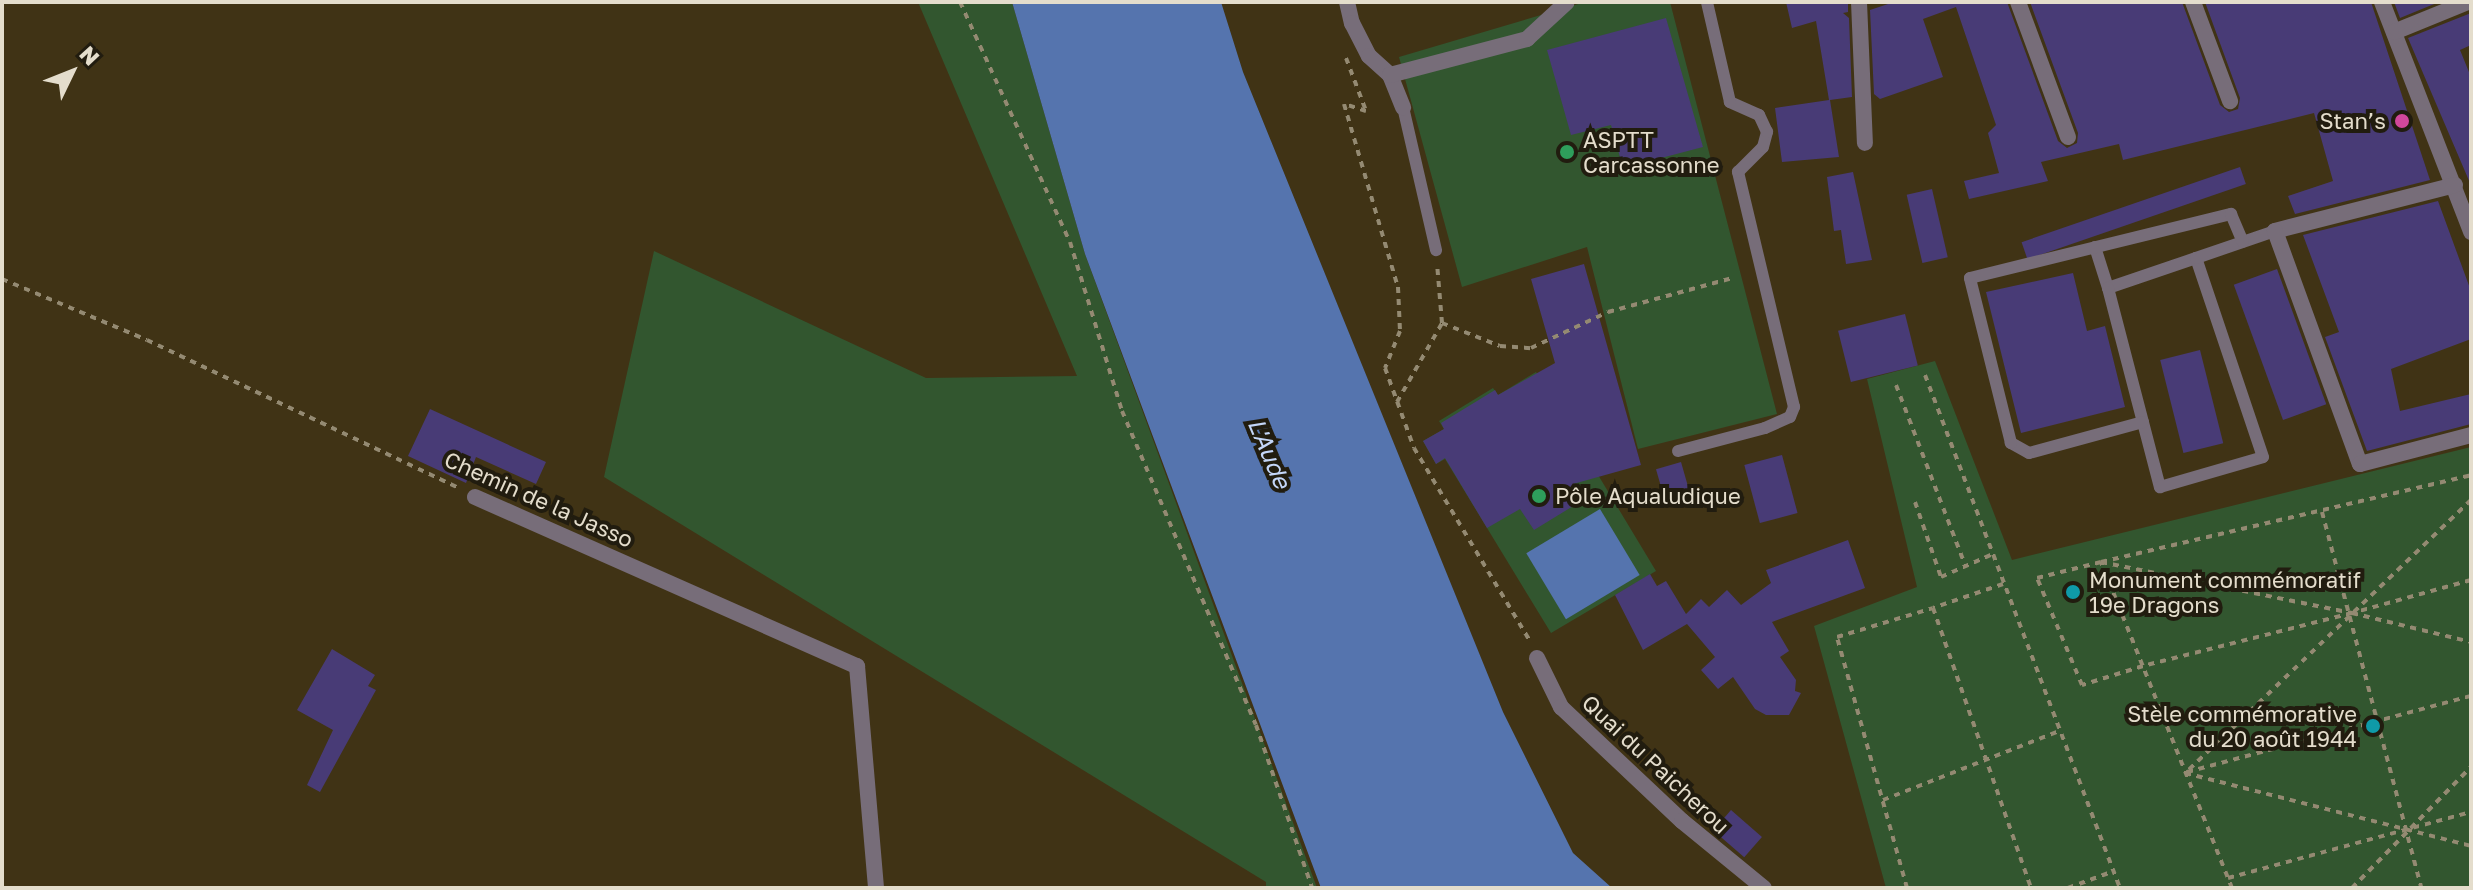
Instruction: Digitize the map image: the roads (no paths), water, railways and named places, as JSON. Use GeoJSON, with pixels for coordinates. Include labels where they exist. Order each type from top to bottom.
{"type":"FeatureCollection","features":[{"type":"Feature","properties":{"kind":"street"},"geometry":{"type":"LineString","coordinates":[[1347,2],[1369,56],[1390,75],[1403,107]]}},
{"type":"Feature","properties":{"kind":"street"},"geometry":{"type":"LineString","coordinates":[[1390,75],[1527,39],[1567,2]]}},
{"type":"Feature","properties":{"kind":"street"},"geometry":{"type":"LineString","coordinates":[[1859,2],[1865,143]]}},
{"type":"Feature","properties":{"kind":"street"},"geometry":{"type":"LineString","coordinates":[[2018,2],[2068,137]]}},
{"type":"Feature","properties":{"kind":"street"},"geometry":{"type":"LineString","coordinates":[[2193,2],[2230,101]]}},
{"type":"Feature","properties":{"kind":"street"},"geometry":{"type":"LineString","coordinates":[[2382,2],[2461,187],[2471,232]]}},
{"type":"Feature","properties":{"kind":"street"},"geometry":{"type":"LineString","coordinates":[[2394,32],[2468,2]]}},
{"type":"Feature","properties":{"kind":"street"},"geometry":{"type":"LineString","coordinates":[[2461,187],[2275,231],[2360,464],[2471,435]]}},
{"type":"Feature","properties":{"kind":"street","name":"Chemin de la Jasso"},"geometry":{"type":"LineString","coordinates":[[475,497],[857,666],[876,888]]}},
{"type":"Feature","properties":{"kind":"street","name":"Quai du Paicherou"},"geometry":{"type":"LineString","coordinates":[[1537,658],[1561,707],[1682,821],[1764,888]]}},
{"type":"Feature","properties":{"kind":"lane"},"geometry":{"type":"LineString","coordinates":[[1678,451],[1765,428],[1790,417],[1794,407],[1738,172],[1763,147],[1767,132],[1748,106],[1730,102],[1707,2]]}},
{"type":"Feature","properties":{"kind":"lane"},"geometry":{"type":"LineString","coordinates":[[1403,107],[1436,250]]}},
{"type":"Feature","properties":{"kind":"lane"},"geometry":{"type":"LineString","coordinates":[[2143,422],[2029,453],[2011,443],[1970,278],[2231,214],[2243,242]]}},
{"type":"Feature","properties":{"kind":"lane"},"geometry":{"type":"LineString","coordinates":[[2108,288],[2275,231]]}},
{"type":"Feature","properties":{"kind":"lane"},"geometry":{"type":"LineString","coordinates":[[2095,247],[2160,487],[2263,457],[2196,258]]}},
{"type":"Feature","properties":{"kind":"water","name":"L'Aude"},"geometry":{"type":"Polygon","coordinates":[[[1012,2],[1221,2],[1243,72],[1503,712],[1573,853],[1612,888],[1321,888],[1085,254],[1012,2]]]}},
{"type":"Feature","properties":{"kind":"water"},"geometry":{"type":"Polygon","coordinates":[[[1600,509],[1640,575],[1566,619],[1526,553],[1600,509]]]}},
{"type":"Feature","properties":{"kind":"place","name":"Stan’s"},"geometry":{"type":"Point","coordinates":[2402,121]}},
{"type":"Feature","properties":{"kind":"place","name":"ASPTT Carcassonne"},"geometry":{"type":"Point","coordinates":[1567,152]}},
{"type":"Feature","properties":{"kind":"place","name":"Pôle Aqualudique"},"geometry":{"type":"Point","coordinates":[1539,496]}},
{"type":"Feature","properties":{"kind":"place","name":"Monument commémoratif 19e Dragons"},"geometry":{"type":"Point","coordinates":[2073,592]}},
{"type":"Feature","properties":{"kind":"place","name":"Stèle commémorative du 20 août 1944"},"geometry":{"type":"Point","coordinates":[2373,726]}}]}
